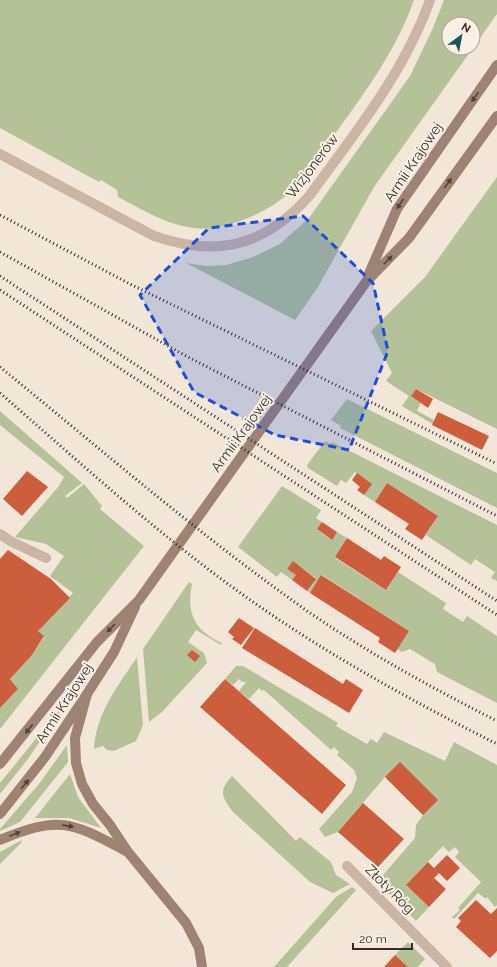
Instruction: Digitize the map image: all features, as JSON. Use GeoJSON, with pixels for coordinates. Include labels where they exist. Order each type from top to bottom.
{"type":"FeatureCollection","features":[{"type":"Feature","properties":{"kind":"main road","name":"Armii Krajowej"},"geometry":{"type":"LineString","coordinates":[[366,282],[397,209],[497,65]]}},
{"type":"Feature","properties":{"kind":"main road","name":"Armii Krajowej"},"geometry":{"type":"LineString","coordinates":[[0,764],[97,642],[139,600],[366,282],[409,238],[497,116]]}},
{"type":"Feature","properties":{"kind":"main road","name":"Armii Krajowej"},"geometry":{"type":"LineString","coordinates":[[0,814],[45,757],[87,694],[114,652],[139,600]]}},
{"type":"Feature","properties":{"kind":"main road"},"geometry":{"type":"LineString","coordinates":[[87,694],[75,738],[74,751],[78,773],[87,795],[128,852],[186,923],[199,948],[202,967]]}},
{"type":"Feature","properties":{"kind":"main road"},"geometry":{"type":"LineString","coordinates":[[0,840],[16,833],[42,825],[65,824],[87,830],[128,852]]}},
{"type":"Feature","properties":{"kind":"street","name":"Wizjonerów"},"geometry":{"type":"LineString","coordinates":[[0,154],[154,236],[182,245],[200,248],[227,246],[246,240],[263,233],[287,218],[310,195],[395,75],[416,36],[430,0]]}},
{"type":"Feature","properties":{"kind":"street"},"geometry":{"type":"LineString","coordinates":[[0,534],[12,542],[46,558]]}},
{"type":"Feature","properties":{"kind":"street","name":"Złoty Róg"},"geometry":{"type":"LineString","coordinates":[[347,866],[447,967]]}},
{"type":"Feature","properties":{"kind":"highlighted area"},"geometry":{"type":"Polygon","coordinates":[[[303,216],[373,283],[388,351],[349,450],[275,435],[194,392],[140,295],[209,228],[303,216]]]}},
{"type":"Feature","properties":{"kind":"green space"},"geometry":{"type":"Polygon","coordinates":[[[0,0],[414,0],[399,35],[380,68],[320,155],[296,186],[280,200],[244,220],[218,227],[194,228],[174,224],[145,211],[118,197],[117,190],[101,180],[99,182],[0,128],[0,0]]]}},
{"type":"Feature","properties":{"kind":"green space"},"geometry":{"type":"Polygon","coordinates":[[[444,0],[497,0],[497,14],[481,37],[481,16],[441,16],[441,56],[467,56],[374,187],[318,287],[295,320],[186,263],[206,266],[226,265],[253,257],[280,244],[309,218],[410,76],[433,28],[444,0]]]}},
{"type":"Feature","properties":{"kind":"green space"},"geometry":{"type":"Polygon","coordinates":[[[497,177],[497,429],[416,389],[411,396],[421,402],[417,411],[434,420],[433,424],[402,406],[409,396],[386,381],[392,373],[371,331],[425,277],[497,177]]]}},
{"type":"Feature","properties":{"kind":"green space"},"geometry":{"type":"Polygon","coordinates":[[[347,399],[497,473],[497,508],[340,428],[341,426],[331,420],[347,399]]]}},
{"type":"Feature","properties":{"kind":"green space"},"geometry":{"type":"Polygon","coordinates":[[[0,411],[82,483],[65,496],[67,498],[84,484],[102,506],[100,509],[144,546],[0,729],[0,708],[18,689],[10,679],[32,655],[44,637],[38,631],[73,593],[50,576],[64,556],[46,544],[15,537],[59,486],[64,477],[0,425],[0,411]]]}},
{"type":"Feature","properties":{"kind":"green space"},"geometry":{"type":"Polygon","coordinates":[[[325,441],[331,444],[332,442],[497,525],[497,581],[491,578],[495,572],[475,559],[471,565],[426,535],[438,516],[387,483],[375,502],[364,495],[371,484],[355,472],[346,483],[341,480],[337,486],[308,468],[307,465],[325,441]]]}},
{"type":"Feature","properties":{"kind":"green space"},"geometry":{"type":"Polygon","coordinates":[[[282,486],[321,510],[316,518],[322,522],[317,529],[331,540],[337,532],[347,538],[335,558],[386,590],[398,572],[446,603],[443,609],[463,622],[467,616],[497,636],[497,703],[437,672],[435,664],[410,649],[402,652],[397,649],[409,631],[322,575],[310,593],[307,591],[316,578],[293,562],[287,569],[296,575],[292,580],[281,572],[277,577],[238,547],[282,486]]]}},
{"type":"Feature","properties":{"kind":"green space"},"geometry":{"type":"Polygon","coordinates":[[[189,582],[192,584],[190,604],[195,620],[205,633],[222,643],[221,645],[196,630],[188,642],[204,653],[207,663],[162,712],[149,722],[143,649],[189,582]]]}},
{"type":"Feature","properties":{"kind":"green space"},"geometry":{"type":"Polygon","coordinates":[[[137,657],[143,725],[136,741],[114,751],[107,750],[103,746],[94,749],[103,712],[109,700],[137,657]]]}},
{"type":"Feature","properties":{"kind":"green space"},"geometry":{"type":"Polygon","coordinates":[[[236,666],[243,666],[338,723],[336,726],[367,744],[371,739],[377,743],[384,732],[445,761],[454,742],[497,765],[497,905],[495,907],[487,897],[486,899],[478,893],[454,919],[452,917],[460,910],[458,908],[481,882],[455,857],[459,852],[455,847],[449,852],[443,846],[406,885],[429,907],[416,921],[377,882],[415,838],[416,825],[423,815],[385,777],[338,832],[325,837],[319,829],[352,792],[357,778],[354,770],[337,755],[339,752],[334,747],[331,750],[264,690],[262,691],[259,688],[249,699],[239,691],[246,682],[242,682],[239,679],[233,685],[225,679],[236,666]]]}},
{"type":"Feature","properties":{"kind":"green space"},"geometry":{"type":"Polygon","coordinates":[[[69,698],[28,759],[0,794],[0,783],[69,698]]]}},
{"type":"Feature","properties":{"kind":"green space"},"geometry":{"type":"Polygon","coordinates":[[[67,745],[68,762],[20,822],[0,831],[0,829],[39,784],[67,745]]]}},
{"type":"Feature","properties":{"kind":"green space"},"geometry":{"type":"Polygon","coordinates":[[[70,774],[78,797],[101,828],[69,818],[35,818],[70,774]]]}},
{"type":"Feature","properties":{"kind":"green space"},"geometry":{"type":"Polygon","coordinates":[[[232,776],[296,841],[300,837],[331,862],[336,875],[350,884],[333,893],[310,882],[233,812],[226,802],[223,794],[225,786],[232,776]]]}},
{"type":"Feature","properties":{"kind":"green space"},"geometry":{"type":"Polygon","coordinates":[[[22,840],[21,843],[0,864],[0,852],[22,840]]]}},
{"type":"Feature","properties":{"kind":"green space"},"geometry":{"type":"Polygon","coordinates":[[[352,887],[356,890],[287,967],[274,967],[336,897],[352,887]]]}},
{"type":"Feature","properties":{"kind":"green space"},"geometry":{"type":"Polygon","coordinates":[[[408,942],[425,959],[418,967],[408,967],[395,955],[408,942]]]}},
{"type":"Feature","properties":{"kind":"building"},"geometry":{"type":"Polygon","coordinates":[[[416,389],[433,399],[428,408],[411,396],[416,389]]]}},
{"type":"Feature","properties":{"kind":"building"},"geometry":{"type":"Polygon","coordinates":[[[438,412],[489,436],[482,450],[432,425],[438,412]]]}},
{"type":"Feature","properties":{"kind":"building"},"geometry":{"type":"Polygon","coordinates":[[[27,471],[48,487],[22,516],[3,499],[27,471]]]}},
{"type":"Feature","properties":{"kind":"building"},"geometry":{"type":"Polygon","coordinates":[[[357,473],[372,484],[364,495],[357,490],[360,487],[352,480],[357,473]]]}},
{"type":"Feature","properties":{"kind":"building"},"geometry":{"type":"Polygon","coordinates":[[[387,483],[438,516],[422,540],[405,529],[409,524],[375,502],[387,483]]]}},
{"type":"Feature","properties":{"kind":"building"},"geometry":{"type":"Polygon","coordinates":[[[322,522],[337,532],[332,540],[317,529],[322,522]]]}},
{"type":"Feature","properties":{"kind":"building"},"geometry":{"type":"Polygon","coordinates":[[[347,538],[381,560],[384,556],[401,567],[386,590],[335,557],[347,538]]]}},
{"type":"Feature","properties":{"kind":"building"},"geometry":{"type":"Polygon","coordinates":[[[8,550],[51,579],[70,598],[38,631],[44,636],[32,655],[10,679],[18,689],[0,708],[0,559],[8,550]]]}},
{"type":"Feature","properties":{"kind":"building"},"geometry":{"type":"Polygon","coordinates":[[[293,561],[316,579],[307,591],[292,580],[296,575],[287,569],[293,561]]]}},
{"type":"Feature","properties":{"kind":"building"},"geometry":{"type":"Polygon","coordinates":[[[321,575],[409,631],[395,653],[378,642],[380,638],[310,593],[321,575]]]}},
{"type":"Feature","properties":{"kind":"building"},"geometry":{"type":"Polygon","coordinates":[[[239,618],[254,628],[241,645],[232,639],[234,637],[228,632],[239,618]]]}},
{"type":"Feature","properties":{"kind":"building"},"geometry":{"type":"Polygon","coordinates":[[[255,628],[343,684],[346,679],[363,690],[349,713],[242,648],[255,628]]]}},
{"type":"Feature","properties":{"kind":"building"},"geometry":{"type":"Polygon","coordinates":[[[192,650],[200,656],[195,662],[187,655],[192,650]]]}},
{"type":"Feature","properties":{"kind":"building"},"geometry":{"type":"Polygon","coordinates":[[[225,679],[346,785],[322,814],[200,707],[225,679]]]}},
{"type":"Feature","properties":{"kind":"building"},"geometry":{"type":"Polygon","coordinates":[[[400,762],[438,800],[423,815],[385,777],[400,762]]]}},
{"type":"Feature","properties":{"kind":"building"},"geometry":{"type":"Polygon","coordinates":[[[363,803],[404,839],[378,867],[338,832],[363,803]]]}},
{"type":"Feature","properties":{"kind":"building"},"geometry":{"type":"Polygon","coordinates":[[[447,855],[460,868],[447,881],[439,873],[434,878],[446,889],[429,907],[406,885],[428,862],[434,868],[447,855]]]}},
{"type":"Feature","properties":{"kind":"building"},"geometry":{"type":"Polygon","coordinates":[[[476,900],[491,914],[497,908],[497,951],[490,958],[456,927],[461,921],[458,918],[476,900]]]}},
{"type":"Feature","properties":{"kind":"building"},"geometry":{"type":"Polygon","coordinates":[[[395,955],[408,967],[384,967],[395,955]]]}},
{"type":"Feature","properties":{"kind":"railway"},"geometry":{"type":"LineString","coordinates":[[0,215],[132,285],[497,464]]}},
{"type":"Feature","properties":{"kind":"railway"},"geometry":{"type":"LineString","coordinates":[[0,252],[188,357],[497,516]]}},
{"type":"Feature","properties":{"kind":"railway"},"geometry":{"type":"LineString","coordinates":[[0,276],[497,601]]}},
{"type":"Feature","properties":{"kind":"railway"},"geometry":{"type":"LineString","coordinates":[[0,290],[497,615]]}},
{"type":"Feature","properties":{"kind":"railway"},"geometry":{"type":"LineString","coordinates":[[0,367],[193,525],[272,586],[358,644],[450,697],[497,721]]}},
{"type":"Feature","properties":{"kind":"railway"},"geometry":{"type":"LineString","coordinates":[[0,393],[157,529],[222,580],[285,624],[344,661],[435,712],[497,744]]}}]}
